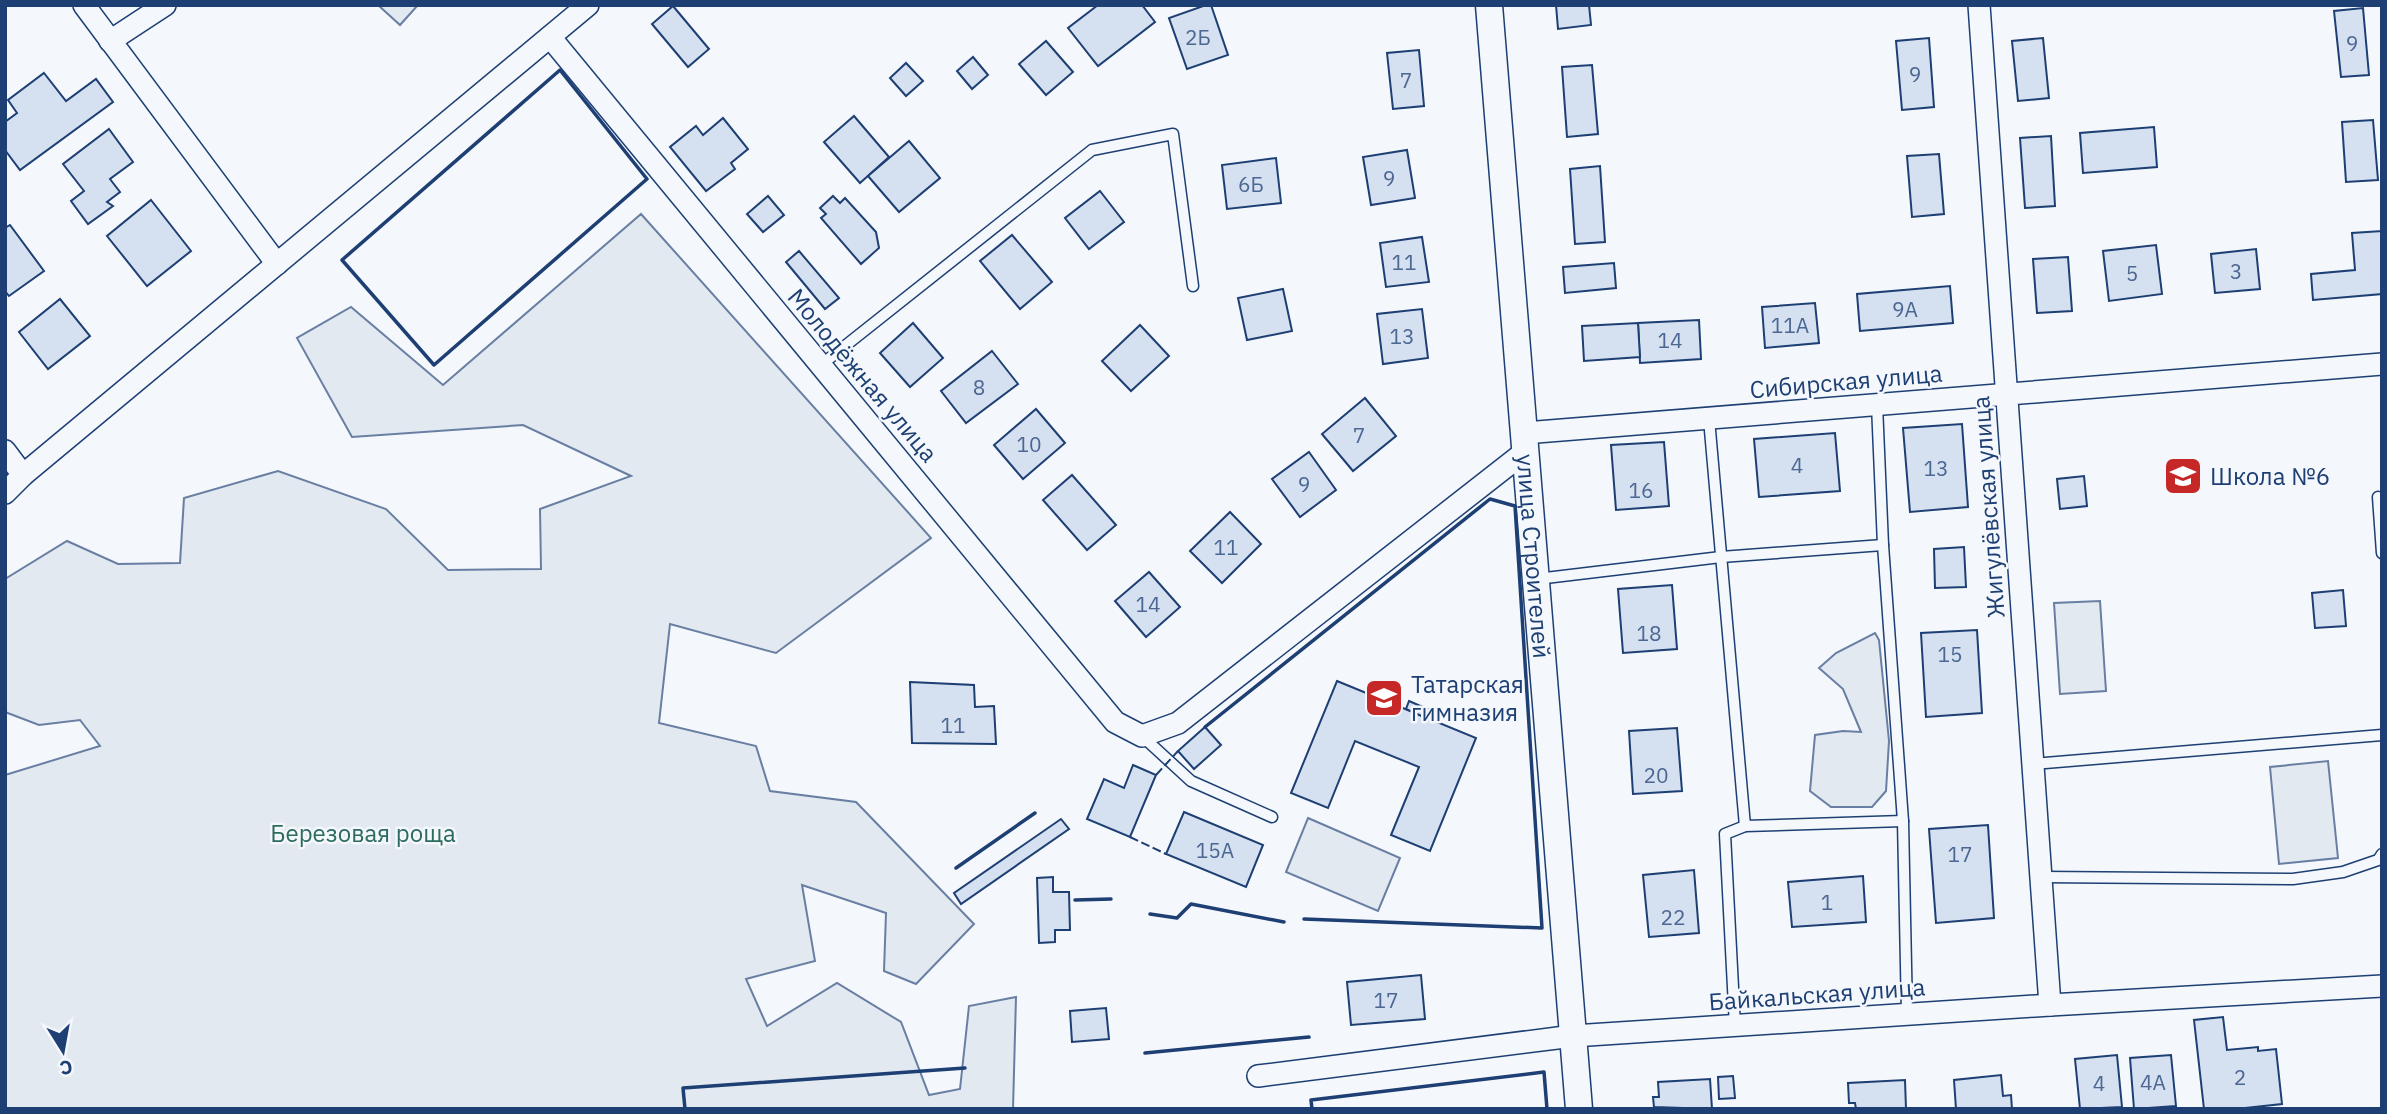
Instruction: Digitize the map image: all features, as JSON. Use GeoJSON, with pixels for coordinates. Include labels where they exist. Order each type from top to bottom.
{"type":"FeatureCollection","features":[{"type":"Feature","properties":{"kind":"street"},"geometry":{"type":"LineString","coordinates":[[84,5],[278,264]]}},
{"type":"Feature","properties":{"kind":"street"},"geometry":{"type":"LineString","coordinates":[[110,41],[165,5]]}},
{"type":"Feature","properties":{"kind":"street"},"geometry":{"type":"LineString","coordinates":[[5,493],[23,475],[588,5]]}},
{"type":"Feature","properties":{"kind":"street","name":"улица Строителей"},"geometry":{"type":"LineString","coordinates":[[1489,5],[1579,1109]]}},
{"type":"Feature","properties":{"kind":"street","name":"Жигулёвская улица"},"geometry":{"type":"LineString","coordinates":[[1979,5],[2050,1005]]}},
{"type":"Feature","properties":{"kind":"street","name":"Молодёжная улица"},"geometry":{"type":"LineString","coordinates":[[550,37],[1115,722],[1142,736]]}},
{"type":"Feature","properties":{"kind":"street","name":"Сибирская улица"},"geometry":{"type":"LineString","coordinates":[[1525,442],[1709,419],[2382,365]]}},
{"type":"Feature","properties":{"kind":"street"},"geometry":{"type":"LineString","coordinates":[[1142,736],[1178,723],[1525,442]]}},
{"type":"Feature","properties":{"kind":"street"},"geometry":{"type":"LineString","coordinates":[[5,451],[23,475]]}},
{"type":"Feature","properties":{"kind":"street","name":"Байкальская улица"},"geometry":{"type":"LineString","coordinates":[[1258,1076],[1573,1036],[2382,986]]}},
{"type":"Feature","properties":{"kind":"lane"},"geometry":{"type":"LineString","coordinates":[[821,365],[1092,150],[1173,134],[1193,286]]}},
{"type":"Feature","properties":{"kind":"lane"},"geometry":{"type":"LineString","coordinates":[[1877,405],[1883,545],[1903,821],[1907,1014]]}},
{"type":"Feature","properties":{"kind":"lane"},"geometry":{"type":"LineString","coordinates":[[1709,419],[1745,826]]}},
{"type":"Feature","properties":{"kind":"lane"},"geometry":{"type":"LineString","coordinates":[[2378,497],[2382,553]]}},
{"type":"Feature","properties":{"kind":"lane"},"geometry":{"type":"LineString","coordinates":[[1536,579],[1721,557],[1883,545]]}},
{"type":"Feature","properties":{"kind":"lane"},"geometry":{"type":"LineString","coordinates":[[2033,764],[2382,735]]}},
{"type":"Feature","properties":{"kind":"lane"},"geometry":{"type":"LineString","coordinates":[[1142,736],[1191,781],[1272,817]]}},
{"type":"Feature","properties":{"kind":"lane"},"geometry":{"type":"LineString","coordinates":[[1735,1026],[1725,834],[1745,826],[1903,821]]}},
{"type":"Feature","properties":{"kind":"lane"},"geometry":{"type":"LineString","coordinates":[[2041,877],[2292,879],[2343,872],[2378,860],[2382,854]]}},
{"type":"Feature","properties":{"kind":"green space"},"geometry":{"type":"Polygon","coordinates":[[[378,5],[418,5],[400,25],[378,5]]]}},
{"type":"Feature","properties":{"kind":"green space","name":"Березовая роща"},"geometry":{"type":"Polygon","coordinates":[[[641,214],[931,538],[776,653],[670,624],[659,723],[756,746],[770,791],[856,802],[974,924],[916,984],[884,971],[886,913],[802,885],[815,961],[746,979],[767,1026],[837,983],[901,1022],[929,1095],[960,1089],[969,1006],[1016,997],[1013,1109],[5,1109],[5,775],[100,746],[80,720],[39,725],[5,712],[5,579],[67,541],[118,564],[180,563],[184,498],[278,471],[386,509],[448,570],[541,569],[540,509],[631,476],[523,425],[352,437],[297,338],[351,307],[443,385],[641,214]]]}},
{"type":"Feature","properties":{"kind":"green space"},"geometry":{"type":"Polygon","coordinates":[[[2100,601],[2106,691],[2060,694],[2054,603],[2100,601]]]}},
{"type":"Feature","properties":{"kind":"green space"},"geometry":{"type":"Polygon","coordinates":[[[1875,633],[1879,640],[1889,741],[1886,791],[1872,807],[1831,807],[1810,791],[1815,735],[1843,731],[1861,732],[1843,689],[1819,668],[1836,653],[1875,633]]]}},
{"type":"Feature","properties":{"kind":"green space"},"geometry":{"type":"Polygon","coordinates":[[[2328,761],[2338,858],[2279,864],[2270,767],[2328,761]]]}},
{"type":"Feature","properties":{"kind":"green space"},"geometry":{"type":"Polygon","coordinates":[[[1308,818],[1400,858],[1378,911],[1286,872],[1308,818]]]}},
{"type":"Feature","properties":{"kind":"building"},"geometry":{"type":"Polygon","coordinates":[[[1098,5],[1142,5],[1155,22],[1098,66],[1068,28],[1098,5]]]}},
{"type":"Feature","properties":{"kind":"building"},"geometry":{"type":"Polygon","coordinates":[[[1211,5],[1228,55],[1187,69],[1169,18],[1211,5]]]}},
{"type":"Feature","properties":{"kind":"building"},"geometry":{"type":"Polygon","coordinates":[[[1556,5],[1589,5],[1591,25],[1558,29],[1556,5]]]}},
{"type":"Feature","properties":{"kind":"building"},"geometry":{"type":"Polygon","coordinates":[[[673,6],[709,49],[688,67],[652,24],[673,6]]]}},
{"type":"Feature","properties":{"kind":"building"},"geometry":{"type":"Polygon","coordinates":[[[2363,8],[2369,75],[2341,77],[2334,11],[2363,8]]]}},
{"type":"Feature","properties":{"kind":"building"},"geometry":{"type":"Polygon","coordinates":[[[1929,38],[1934,107],[1902,110],[1896,41],[1929,38]]]}},
{"type":"Feature","properties":{"kind":"building"},"geometry":{"type":"Polygon","coordinates":[[[2043,38],[2049,98],[2018,101],[2012,41],[2043,38]]]}},
{"type":"Feature","properties":{"kind":"building"},"geometry":{"type":"Polygon","coordinates":[[[1046,41],[1073,72],[1046,95],[1019,64],[1046,41]]]}},
{"type":"Feature","properties":{"kind":"building"},"geometry":{"type":"Polygon","coordinates":[[[1419,50],[1424,106],[1393,109],[1387,53],[1419,50]]]}},
{"type":"Feature","properties":{"kind":"building"},"geometry":{"type":"Polygon","coordinates":[[[973,57],[988,75],[972,89],[957,71],[973,57]]]}},
{"type":"Feature","properties":{"kind":"building"},"geometry":{"type":"Polygon","coordinates":[[[906,63],[923,81],[906,96],[890,78],[906,63]]]}},
{"type":"Feature","properties":{"kind":"building"},"geometry":{"type":"Polygon","coordinates":[[[1592,65],[1598,134],[1567,137],[1562,67],[1592,65]]]}},
{"type":"Feature","properties":{"kind":"building"},"geometry":{"type":"Polygon","coordinates":[[[44,73],[66,101],[96,79],[113,102],[20,170],[5,150],[5,122],[17,113],[8,100],[44,73]]]}},
{"type":"Feature","properties":{"kind":"building"},"geometry":{"type":"Polygon","coordinates":[[[854,116],[889,157],[860,183],[824,142],[854,116]]]}},
{"type":"Feature","properties":{"kind":"building"},"geometry":{"type":"Polygon","coordinates":[[[723,118],[748,149],[731,163],[735,169],[706,191],[670,147],[696,126],[703,135],[723,118]]]}},
{"type":"Feature","properties":{"kind":"building"},"geometry":{"type":"Polygon","coordinates":[[[2373,120],[2378,180],[2346,182],[2342,122],[2373,120]]]}},
{"type":"Feature","properties":{"kind":"building"},"geometry":{"type":"Polygon","coordinates":[[[2154,127],[2157,167],[2083,173],[2080,133],[2154,127]]]}},
{"type":"Feature","properties":{"kind":"building"},"geometry":{"type":"Polygon","coordinates":[[[109,129],[133,162],[110,179],[120,192],[107,202],[113,206],[88,224],[71,201],[84,191],[63,164],[109,129]]]}},
{"type":"Feature","properties":{"kind":"building"},"geometry":{"type":"Polygon","coordinates":[[[2051,136],[2055,206],[2025,208],[2020,138],[2051,136]]]}},
{"type":"Feature","properties":{"kind":"building"},"geometry":{"type":"Polygon","coordinates":[[[909,141],[940,178],[899,212],[868,176],[909,141]]]}},
{"type":"Feature","properties":{"kind":"building"},"geometry":{"type":"Polygon","coordinates":[[[1407,150],[1415,198],[1371,205],[1363,157],[1407,150]]]}},
{"type":"Feature","properties":{"kind":"building"},"geometry":{"type":"Polygon","coordinates":[[[1939,154],[1944,214],[1912,217],[1907,156],[1939,154]]]}},
{"type":"Feature","properties":{"kind":"building"},"geometry":{"type":"Polygon","coordinates":[[[1276,158],[1281,203],[1227,209],[1222,165],[1276,158]]]}},
{"type":"Feature","properties":{"kind":"building"},"geometry":{"type":"Polygon","coordinates":[[[1600,166],[1605,242],[1575,244],[1570,169],[1600,166]]]}},
{"type":"Feature","properties":{"kind":"building"},"geometry":{"type":"Polygon","coordinates":[[[1100,191],[1124,222],[1089,249],[1065,218],[1100,191]]]}},
{"type":"Feature","properties":{"kind":"building"},"geometry":{"type":"Polygon","coordinates":[[[768,196],[784,215],[763,232],[747,214],[768,196]]]}},
{"type":"Feature","properties":{"kind":"building"},"geometry":{"type":"Polygon","coordinates":[[[833,196],[840,203],[845,198],[876,232],[879,248],[861,264],[821,218],[826,214],[820,208],[833,196]]]}},
{"type":"Feature","properties":{"kind":"building"},"geometry":{"type":"Polygon","coordinates":[[[151,200],[191,251],[147,286],[107,236],[151,200]]]}},
{"type":"Feature","properties":{"kind":"building"},"geometry":{"type":"Polygon","coordinates":[[[10,225],[44,271],[9,296],[5,291],[5,228],[10,225]]]}},
{"type":"Feature","properties":{"kind":"building"},"geometry":{"type":"Polygon","coordinates":[[[2382,231],[2382,294],[2313,300],[2311,274],[2355,270],[2352,233],[2382,231]]]}},
{"type":"Feature","properties":{"kind":"building"},"geometry":{"type":"Polygon","coordinates":[[[1012,235],[1052,282],[1020,309],[980,261],[1012,235]]]}},
{"type":"Feature","properties":{"kind":"building"},"geometry":{"type":"Polygon","coordinates":[[[1422,237],[1429,282],[1386,287],[1380,243],[1422,237]]]}},
{"type":"Feature","properties":{"kind":"building"},"geometry":{"type":"Polygon","coordinates":[[[2156,245],[2162,294],[2109,301],[2103,251],[2156,245]]]}},
{"type":"Feature","properties":{"kind":"building"},"geometry":{"type":"Polygon","coordinates":[[[2256,249],[2260,289],[2215,293],[2211,254],[2256,249]]]}},
{"type":"Feature","properties":{"kind":"building"},"geometry":{"type":"Polygon","coordinates":[[[799,251],[839,298],[825,309],[786,262],[799,251]]]}},
{"type":"Feature","properties":{"kind":"building"},"geometry":{"type":"Polygon","coordinates":[[[2068,257],[2072,311],[2037,313],[2033,259],[2068,257]]]}},
{"type":"Feature","properties":{"kind":"building"},"geometry":{"type":"Polygon","coordinates":[[[1614,263],[1616,288],[1565,293],[1563,267],[1614,263]]]}},
{"type":"Feature","properties":{"kind":"building"},"geometry":{"type":"Polygon","coordinates":[[[1950,286],[1953,323],[1860,331],[1857,294],[1950,286]]]}},
{"type":"Feature","properties":{"kind":"building"},"geometry":{"type":"Polygon","coordinates":[[[1283,289],[1292,331],[1247,340],[1238,298],[1283,289]]]}},
{"type":"Feature","properties":{"kind":"building"},"geometry":{"type":"Polygon","coordinates":[[[60,299],[90,336],[48,369],[19,332],[60,299]]]}},
{"type":"Feature","properties":{"kind":"building"},"geometry":{"type":"Polygon","coordinates":[[[1815,303],[1819,343],[1765,348],[1762,307],[1815,303]]]}},
{"type":"Feature","properties":{"kind":"building"},"geometry":{"type":"Polygon","coordinates":[[[1422,309],[1428,358],[1383,364],[1377,314],[1422,309]]]}},
{"type":"Feature","properties":{"kind":"building"},"geometry":{"type":"Polygon","coordinates":[[[1699,320],[1701,359],[1640,363],[1638,323],[1699,320]]]}},
{"type":"Feature","properties":{"kind":"building"},"geometry":{"type":"Polygon","coordinates":[[[913,323],[943,358],[910,387],[880,353],[913,323]]]}},
{"type":"Feature","properties":{"kind":"building"},"geometry":{"type":"Polygon","coordinates":[[[1638,323],[1640,357],[1584,361],[1582,326],[1638,323]]]}},
{"type":"Feature","properties":{"kind":"building"},"geometry":{"type":"Polygon","coordinates":[[[1140,325],[1169,356],[1131,391],[1102,361],[1140,325]]]}},
{"type":"Feature","properties":{"kind":"building"},"geometry":{"type":"Polygon","coordinates":[[[992,351],[1018,384],[966,423],[941,391],[992,351]]]}},
{"type":"Feature","properties":{"kind":"building"},"geometry":{"type":"Polygon","coordinates":[[[1365,398],[1396,436],[1353,471],[1322,434],[1365,398]]]}},
{"type":"Feature","properties":{"kind":"building"},"geometry":{"type":"Polygon","coordinates":[[[1036,409],[1065,443],[1023,479],[994,445],[1036,409]]]}},
{"type":"Feature","properties":{"kind":"building"},"geometry":{"type":"Polygon","coordinates":[[[1962,424],[1968,507],[1910,512],[1903,428],[1962,424]]]}},
{"type":"Feature","properties":{"kind":"building"},"geometry":{"type":"Polygon","coordinates":[[[1835,433],[1840,491],[1759,497],[1754,439],[1835,433]]]}},
{"type":"Feature","properties":{"kind":"building"},"geometry":{"type":"Polygon","coordinates":[[[1664,442],[1669,506],[1616,510],[1611,445],[1664,442]]]}},
{"type":"Feature","properties":{"kind":"building"},"geometry":{"type":"Polygon","coordinates":[[[1309,452],[1336,490],[1300,517],[1272,479],[1309,452]]]}},
{"type":"Feature","properties":{"kind":"building"},"geometry":{"type":"Polygon","coordinates":[[[1072,475],[1116,525],[1087,550],[1043,500],[1072,475]]]}},
{"type":"Feature","properties":{"kind":"building"},"geometry":{"type":"Polygon","coordinates":[[[2084,476],[2087,506],[2060,509],[2057,479],[2084,476]]]}},
{"type":"Feature","properties":{"kind":"building"},"geometry":{"type":"Polygon","coordinates":[[[1230,512],[1261,544],[1222,583],[1190,551],[1230,512]]]}},
{"type":"Feature","properties":{"kind":"building"},"geometry":{"type":"Polygon","coordinates":[[[1964,547],[1966,587],[1935,588],[1934,549],[1964,547]]]}},
{"type":"Feature","properties":{"kind":"building"},"geometry":{"type":"Polygon","coordinates":[[[1149,572],[1180,607],[1146,637],[1115,601],[1149,572]]]}},
{"type":"Feature","properties":{"kind":"building"},"geometry":{"type":"Polygon","coordinates":[[[1672,585],[1677,649],[1623,653],[1618,589],[1672,585]]]}},
{"type":"Feature","properties":{"kind":"building"},"geometry":{"type":"Polygon","coordinates":[[[2343,590],[2346,626],[2315,628],[2312,593],[2343,590]]]}},
{"type":"Feature","properties":{"kind":"building"},"geometry":{"type":"Polygon","coordinates":[[[1977,630],[1982,713],[1926,717],[1921,633],[1977,630]]]}},
{"type":"Feature","properties":{"kind":"building"},"geometry":{"type":"Polygon","coordinates":[[[1337,681],[1476,738],[1430,851],[1391,835],[1419,767],[1355,741],[1328,808],[1291,793],[1337,681]]]}},
{"type":"Feature","properties":{"kind":"building"},"geometry":{"type":"Polygon","coordinates":[[[910,682],[974,685],[975,707],[994,706],[996,744],[912,743],[910,682]]]}},
{"type":"Feature","properties":{"kind":"building"},"geometry":{"type":"Polygon","coordinates":[[[1409,701],[1432,711],[1428,719],[1406,709],[1409,701]]]}},
{"type":"Feature","properties":{"kind":"building"},"geometry":{"type":"Polygon","coordinates":[[[1205,727],[1221,745],[1194,769],[1178,751],[1205,727]]]}},
{"type":"Feature","properties":{"kind":"building"},"geometry":{"type":"Polygon","coordinates":[[[1677,728],[1682,791],[1633,794],[1629,731],[1677,728]]]}},
{"type":"Feature","properties":{"kind":"building"},"geometry":{"type":"Polygon","coordinates":[[[1133,765],[1156,775],[1130,837],[1087,819],[1104,779],[1124,788],[1133,765]]]}},
{"type":"Feature","properties":{"kind":"building"},"geometry":{"type":"Polygon","coordinates":[[[1184,812],[1263,845],[1246,887],[1166,854],[1184,812]]]}},
{"type":"Feature","properties":{"kind":"building"},"geometry":{"type":"Polygon","coordinates":[[[1061,819],[1069,829],[961,904],[954,893],[1061,819]]]}},
{"type":"Feature","properties":{"kind":"building"},"geometry":{"type":"Polygon","coordinates":[[[1988,825],[1994,918],[1936,923],[1929,829],[1988,825]]]}},
{"type":"Feature","properties":{"kind":"building"},"geometry":{"type":"Polygon","coordinates":[[[1694,870],[1699,933],[1649,937],[1643,875],[1694,870]]]}},
{"type":"Feature","properties":{"kind":"building"},"geometry":{"type":"Polygon","coordinates":[[[1863,876],[1866,922],[1792,927],[1788,882],[1863,876]]]}},
{"type":"Feature","properties":{"kind":"building"},"geometry":{"type":"Polygon","coordinates":[[[1053,877],[1053,892],[1069,892],[1070,930],[1055,930],[1055,942],[1039,943],[1037,878],[1053,877]]]}},
{"type":"Feature","properties":{"kind":"building"},"geometry":{"type":"Polygon","coordinates":[[[1421,975],[1425,1019],[1351,1025],[1347,982],[1421,975]]]}},
{"type":"Feature","properties":{"kind":"building"},"geometry":{"type":"Polygon","coordinates":[[[1106,1008],[1109,1039],[1072,1042],[1070,1011],[1106,1008]]]}},
{"type":"Feature","properties":{"kind":"building"},"geometry":{"type":"Polygon","coordinates":[[[2223,1017],[2227,1050],[2258,1047],[2258,1051],[2276,1049],[2282,1104],[2204,1109],[2194,1020],[2223,1017]]]}},
{"type":"Feature","properties":{"kind":"building"},"geometry":{"type":"Polygon","coordinates":[[[2117,1055],[2122,1107],[2080,1109],[2075,1059],[2117,1055]]]}},
{"type":"Feature","properties":{"kind":"building"},"geometry":{"type":"Polygon","coordinates":[[[2171,1055],[2176,1106],[2134,1109],[2130,1058],[2171,1055]]]}},
{"type":"Feature","properties":{"kind":"building"},"geometry":{"type":"Polygon","coordinates":[[[2001,1075],[2003,1096],[2011,1095],[2012,1109],[1956,1109],[1954,1080],[2001,1075]]]}},
{"type":"Feature","properties":{"kind":"building"},"geometry":{"type":"Polygon","coordinates":[[[1733,1076],[1735,1098],[1719,1099],[1718,1077],[1733,1076]]]}},
{"type":"Feature","properties":{"kind":"building"},"geometry":{"type":"Polygon","coordinates":[[[1710,1079],[1712,1109],[1654,1107],[1653,1097],[1659,1097],[1658,1082],[1710,1079]]]}},
{"type":"Feature","properties":{"kind":"building"},"geometry":{"type":"Polygon","coordinates":[[[1905,1080],[1906,1109],[1856,1109],[1855,1103],[1849,1103],[1848,1083],[1905,1080]]]}},
{"type":"Feature","properties":{"kind":"fence"},"geometry":{"type":"LineString","coordinates":[[1156,775],[1178,751]]}},
{"type":"Feature","properties":{"kind":"fence"},"geometry":{"type":"LineString","coordinates":[[1130,837],[1166,854]]}},
{"type":"Feature","properties":{"kind":"wall"},"geometry":{"type":"LineString","coordinates":[[560,70],[647,179],[434,365],[342,260],[560,70]]}},
{"type":"Feature","properties":{"kind":"wall"},"geometry":{"type":"LineString","coordinates":[[1205,727],[1490,499],[1515,506],[1542,928],[1304,919]]}},
{"type":"Feature","properties":{"kind":"wall"},"geometry":{"type":"LineString","coordinates":[[956,868],[1035,813]]}},
{"type":"Feature","properties":{"kind":"wall"},"geometry":{"type":"LineString","coordinates":[[1075,900],[1111,899]]}},
{"type":"Feature","properties":{"kind":"wall"},"geometry":{"type":"LineString","coordinates":[[1150,914],[1177,918],[1191,904],[1284,922]]}},
{"type":"Feature","properties":{"kind":"wall"},"geometry":{"type":"LineString","coordinates":[[1145,1053],[1309,1037]]}},
{"type":"Feature","properties":{"kind":"wall"},"geometry":{"type":"LineString","coordinates":[[685,1109],[683,1088],[965,1068]]}},
{"type":"Feature","properties":{"kind":"wall"},"geometry":{"type":"LineString","coordinates":[[1312,1109],[1311,1100],[1544,1072],[1547,1109]]}},
{"type":"Feature","properties":{"kind":"place","name":"Школа №6"},"geometry":{"type":"Point","coordinates":[2183,476]}},
{"type":"Feature","properties":{"kind":"place","name":"Татарская гимназия"},"geometry":{"type":"Point","coordinates":[1384,698]}}]}
